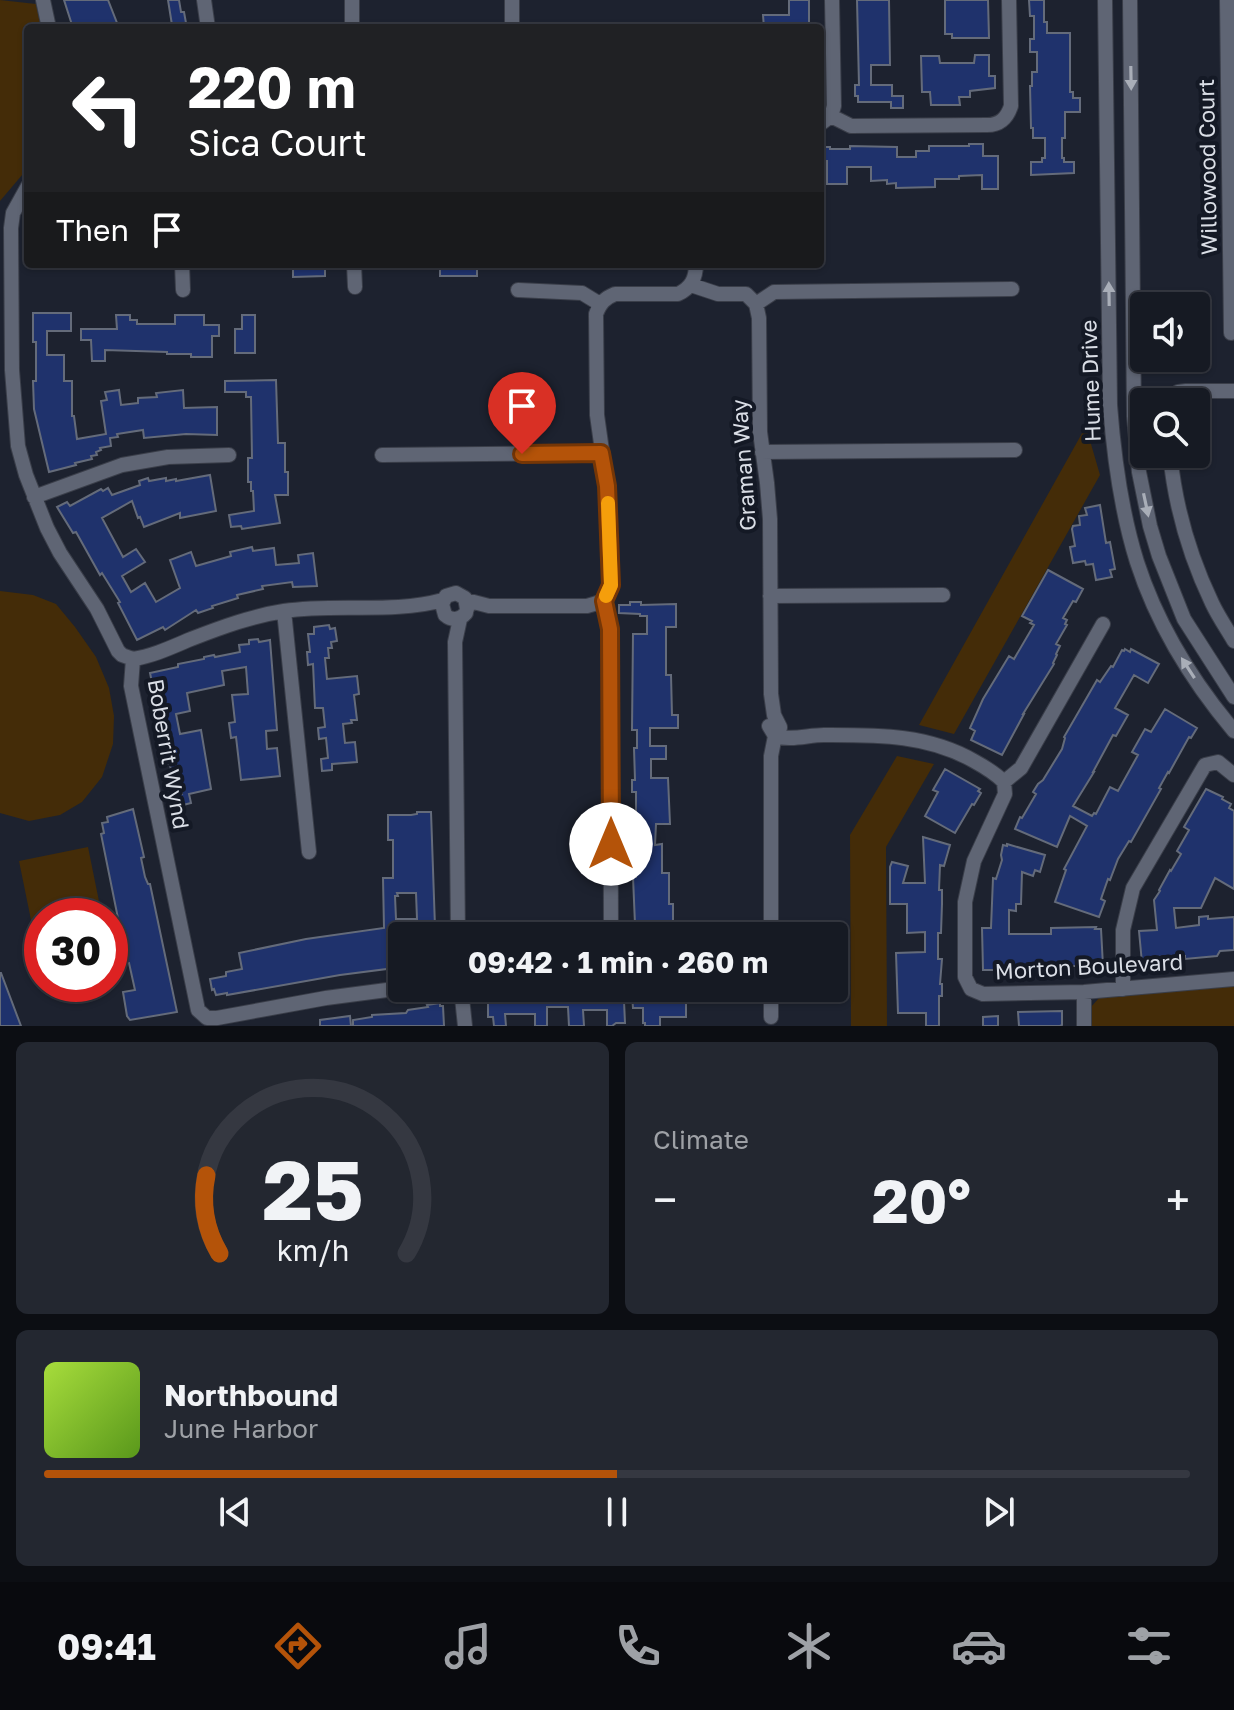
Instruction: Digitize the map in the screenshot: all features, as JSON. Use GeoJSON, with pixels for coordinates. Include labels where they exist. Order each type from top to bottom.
{"type":"FeatureCollection","features":[{"type":"Feature","properties":{"kind":"street"},"geometry":{"type":"LineString","coordinates":[[43,0],[48,24]]}},
{"type":"Feature","properties":{"kind":"street"},"geometry":{"type":"LineString","coordinates":[[204,0],[207,24]]}},
{"type":"Feature","properties":{"kind":"street"},"geometry":{"type":"LineString","coordinates":[[352,0],[352,24]]}},
{"type":"Feature","properties":{"kind":"street"},"geometry":{"type":"LineString","coordinates":[[512,0],[512,24]]}},
{"type":"Feature","properties":{"kind":"street"},"geometry":{"type":"LineString","coordinates":[[832,0],[834,106],[825,120],[851,126],[1000,123],[1011,106],[1009,0]]}},
{"type":"Feature","properties":{"kind":"street","name":"Hume Drive"},"geometry":{"type":"LineString","coordinates":[[1105,0],[1110,405],[1118,479],[1138,564],[1162,621],[1181,657],[1234,731]]}},
{"type":"Feature","properties":{"kind":"street","name":"Hume Drive"},"geometry":{"type":"LineString","coordinates":[[1130,0],[1134,416],[1139,472],[1159,556],[1184,619],[1234,697]]}},
{"type":"Feature","properties":{"kind":"street","name":"Willowood Court"},"geometry":{"type":"LineString","coordinates":[[1227,0],[1231,333]]}},
{"type":"Feature","properties":{"kind":"street","name":"Boberrit Wynd"},"geometry":{"type":"LineString","coordinates":[[24,193],[13,213],[11,228],[12,370],[18,446],[34,497],[60,553],[97,609],[118,651],[133,659],[131,686],[198,1010],[207,1018],[217,1018],[388,990]]}},
{"type":"Feature","properties":{"kind":"street"},"geometry":{"type":"LineString","coordinates":[[182,268],[183,290]]}},
{"type":"Feature","properties":{"kind":"street"},"geometry":{"type":"LineString","coordinates":[[354,268],[355,287]]}},
{"type":"Feature","properties":{"kind":"street"},"geometry":{"type":"LineString","coordinates":[[611,922],[610,629],[604,601],[611,585],[607,486],[597,415],[596,314],[600,304],[615,294],[678,294],[687,290],[695,268]]}},
{"type":"Feature","properties":{"kind":"street"},"geometry":{"type":"LineString","coordinates":[[691,285],[718,294],[746,294],[756,304],[774,292],[1012,289]]}},
{"type":"Feature","properties":{"kind":"street"},"geometry":{"type":"LineString","coordinates":[[518,290],[582,293],[600,304]]}},
{"type":"Feature","properties":{"kind":"street","name":"Graman Way"},"geometry":{"type":"LineString","coordinates":[[756,304],[759,318],[760,432],[769,501],[771,694],[778,732]]}},
{"type":"Feature","properties":{"kind":"street"},"geometry":{"type":"LineString","coordinates":[[1210,391],[1234,391]]}},
{"type":"Feature","properties":{"kind":"street"},"geometry":{"type":"LineString","coordinates":[[762,452],[1015,450]]}},
{"type":"Feature","properties":{"kind":"street"},"geometry":{"type":"LineString","coordinates":[[382,455],[601,453]]}},
{"type":"Feature","properties":{"kind":"street"},"geometry":{"type":"LineString","coordinates":[[34,497],[122,465],[168,457],[229,455]]}},
{"type":"Feature","properties":{"kind":"street"},"geometry":{"type":"LineString","coordinates":[[1172,468],[1185,533],[1212,605],[1234,641]]}},
{"type":"Feature","properties":{"kind":"street"},"geometry":{"type":"LineString","coordinates":[[770,596],[943,595]]}},
{"type":"Feature","properties":{"kind":"street"},"geometry":{"type":"LineString","coordinates":[[133,659],[234,623],[284,611],[343,607],[421,606],[454,610],[489,606],[587,606],[604,601]]}},
{"type":"Feature","properties":{"kind":"street"},"geometry":{"type":"LineString","coordinates":[[454,610],[458,922]]}},
{"type":"Feature","properties":{"kind":"street"},"geometry":{"type":"LineString","coordinates":[[284,611],[309,852]]}},
{"type":"Feature","properties":{"kind":"street"},"geometry":{"type":"LineString","coordinates":[[771,922],[771,756],[778,732],[805,736],[878,735],[917,739],[963,754],[997,774],[1004,782],[1021,768],[1103,624]]}},
{"type":"Feature","properties":{"kind":"street"},"geometry":{"type":"LineString","coordinates":[[1123,989],[1123,930],[1133,888],[1205,765],[1218,762],[1234,775]]}},
{"type":"Feature","properties":{"kind":"street","name":"Morton Boulevard"},"geometry":{"type":"LineString","coordinates":[[1004,782],[1005,794],[974,861],[965,902],[965,977],[971,989],[983,994],[1084,992],[1234,979]]}},
{"type":"Feature","properties":{"kind":"street"},"geometry":{"type":"LineString","coordinates":[[1084,992],[1084,1026]]}},
{"type":"Feature","properties":{"kind":"street"},"geometry":{"type":"LineString","coordinates":[[462,1002],[465,1026]]}},
{"type":"Feature","properties":{"kind":"street"},"geometry":{"type":"LineString","coordinates":[[771,1002],[771,1017]]}},
{"type":"Feature","properties":{"kind":"shaded area"},"geometry":{"type":"Polygon","coordinates":[[[0,0],[36,4],[40,24],[24,24],[24,173],[0,201],[0,0]]]}},
{"type":"Feature","properties":{"kind":"shaded area"},"geometry":{"type":"Polygon","coordinates":[[[1090,419],[1091,444],[1100,475],[954,734],[919,725],[1090,419]]]}},
{"type":"Feature","properties":{"kind":"shaded area"},"geometry":{"type":"Polygon","coordinates":[[[0,591],[33,595],[56,604],[96,657],[109,688],[114,716],[113,744],[102,777],[82,802],[60,815],[29,821],[0,813],[0,591]]]}},
{"type":"Feature","properties":{"kind":"shaded area"},"geometry":{"type":"Polygon","coordinates":[[[897,756],[934,764],[886,847],[887,1026],[851,1026],[850,835],[897,756]]]}},
{"type":"Feature","properties":{"kind":"shaded area"},"geometry":{"type":"Polygon","coordinates":[[[88,847],[98,898],[27,898],[19,861],[88,847]]]}},
{"type":"Feature","properties":{"kind":"shaded area"},"geometry":{"type":"Polygon","coordinates":[[[1234,984],[1234,1026],[1091,1026],[1091,1007],[1099,998],[1234,984]]]}},
{"type":"Feature","properties":{"kind":"building"},"geometry":{"type":"Polygon","coordinates":[[[64,0],[108,0],[117,24],[72,24],[64,0]]]}},
{"type":"Feature","properties":{"kind":"building"},"geometry":{"type":"Polygon","coordinates":[[[168,0],[179,0],[186,23],[172,24],[168,0]]]}},
{"type":"Feature","properties":{"kind":"building"},"geometry":{"type":"Polygon","coordinates":[[[789,0],[809,0],[809,24],[764,24],[763,15],[789,15],[789,0]]]}},
{"type":"Feature","properties":{"kind":"building"},"geometry":{"type":"Polygon","coordinates":[[[857,0],[889,0],[890,65],[871,65],[871,85],[892,85],[892,96],[903,96],[903,108],[891,108],[891,102],[858,102],[858,96],[855,96],[855,85],[859,85],[857,0]]]}},
{"type":"Feature","properties":{"kind":"building"},"geometry":{"type":"Polygon","coordinates":[[[945,0],[988,0],[989,38],[952,38],[952,34],[945,34],[945,0]]]}},
{"type":"Feature","properties":{"kind":"building"},"geometry":{"type":"Polygon","coordinates":[[[1029,0],[1044,0],[1047,33],[1070,33],[1070,92],[1073,92],[1073,98],[1080,98],[1080,112],[1065,112],[1062,158],[1064,162],[1074,162],[1074,173],[1031,175],[1031,162],[1042,162],[1045,158],[1045,138],[1033,138],[1031,128],[1030,86],[1032,72],[1037,72],[1037,52],[1030,52],[1030,39],[1034,39],[1034,16],[1030,16],[1029,0]]]}},
{"type":"Feature","properties":{"kind":"building"},"geometry":{"type":"Polygon","coordinates":[[[975,55],[989,55],[989,76],[995,76],[995,88],[970,91],[970,97],[959,97],[960,105],[931,105],[930,92],[922,92],[921,56],[939,56],[940,63],[974,63],[975,55]]]}},
{"type":"Feature","properties":{"kind":"building"},"geometry":{"type":"Polygon","coordinates":[[[983,144],[983,156],[998,156],[998,189],[982,189],[982,175],[935,179],[935,187],[896,188],[896,183],[887,184],[887,180],[871,181],[871,167],[847,167],[847,184],[827,184],[824,147],[897,147],[897,157],[916,157],[916,151],[929,151],[929,146],[983,144]]]}},
{"type":"Feature","properties":{"kind":"building"},"geometry":{"type":"Polygon","coordinates":[[[293,268],[325,268],[325,276],[293,277],[293,268]]]}},
{"type":"Feature","properties":{"kind":"building"},"geometry":{"type":"Polygon","coordinates":[[[440,268],[477,268],[477,276],[440,276],[440,268]]]}},
{"type":"Feature","properties":{"kind":"building"},"geometry":{"type":"Polygon","coordinates":[[[33,313],[71,313],[71,331],[47,331],[47,355],[64,355],[64,381],[72,381],[72,416],[77,439],[106,434],[101,401],[107,400],[105,392],[119,390],[121,405],[138,403],[138,398],[157,397],[156,393],[183,390],[184,408],[217,407],[217,435],[144,438],[143,430],[117,434],[118,437],[110,438],[111,446],[100,448],[97,455],[91,456],[92,459],[49,472],[34,409],[36,342],[33,342],[33,313]]]}},
{"type":"Feature","properties":{"kind":"building"},"geometry":{"type":"Polygon","coordinates":[[[116,315],[130,315],[130,320],[137,320],[137,324],[175,324],[175,315],[204,315],[204,325],[219,325],[219,336],[212,336],[212,357],[105,350],[105,361],[92,361],[91,340],[81,340],[81,329],[117,329],[116,315]]]}},
{"type":"Feature","properties":{"kind":"building"},"geometry":{"type":"Polygon","coordinates":[[[242,315],[255,315],[255,353],[235,353],[235,329],[242,329],[242,315]]]}},
{"type":"Feature","properties":{"kind":"building"},"geometry":{"type":"Polygon","coordinates":[[[276,380],[278,443],[285,443],[285,472],[288,472],[288,495],[275,495],[280,523],[242,529],[241,526],[231,527],[229,515],[254,511],[253,491],[251,482],[248,482],[248,458],[252,458],[251,397],[246,397],[246,392],[225,392],[225,381],[276,380]]]}},
{"type":"Feature","properties":{"kind":"building"},"geometry":{"type":"Polygon","coordinates":[[[210,475],[216,511],[180,518],[180,513],[144,527],[132,501],[102,518],[123,557],[136,549],[145,562],[122,576],[131,592],[145,583],[156,602],[180,588],[170,560],[191,552],[196,566],[252,547],[253,551],[274,548],[276,565],[299,563],[298,555],[313,553],[317,586],[293,587],[292,582],[262,586],[263,589],[237,595],[238,598],[213,608],[198,613],[196,610],[165,630],[163,627],[137,640],[120,602],[57,507],[67,502],[70,506],[101,489],[108,488],[112,495],[140,485],[139,481],[148,478],[149,481],[166,478],[166,481],[176,481],[210,475]]]}},
{"type":"Feature","properties":{"kind":"building"},"geometry":{"type":"Polygon","coordinates":[[[1100,505],[1106,543],[1110,542],[1115,569],[1110,570],[1112,577],[1096,580],[1093,564],[1086,565],[1085,561],[1073,563],[1070,547],[1075,546],[1072,529],[1080,525],[1079,516],[1087,515],[1085,508],[1100,505]]]}},
{"type":"Feature","properties":{"kind":"building"},"geometry":{"type":"Polygon","coordinates":[[[1048,570],[1083,589],[1063,618],[1067,620],[1067,625],[1056,644],[1060,646],[1054,664],[1002,755],[971,740],[975,731],[970,728],[1009,656],[1014,659],[1034,625],[1022,616],[1048,570]]]}},
{"type":"Feature","properties":{"kind":"building"},"geometry":{"type":"Polygon","coordinates":[[[630,602],[641,602],[641,605],[676,604],[676,627],[666,627],[666,675],[671,675],[672,715],[678,715],[678,728],[650,728],[650,746],[666,746],[666,759],[651,759],[651,778],[668,778],[670,824],[656,824],[655,845],[662,844],[662,873],[669,873],[669,904],[673,904],[673,922],[635,922],[633,816],[636,816],[636,792],[632,792],[632,780],[635,780],[637,730],[632,730],[633,634],[647,634],[647,616],[619,613],[619,605],[630,605],[630,602]]]}},
{"type":"Feature","properties":{"kind":"building"},"geometry":{"type":"Polygon","coordinates":[[[329,625],[330,629],[335,628],[337,641],[331,642],[329,658],[325,658],[327,679],[357,676],[359,694],[354,695],[357,720],[343,724],[345,743],[355,742],[357,762],[332,764],[332,770],[322,771],[321,759],[328,758],[326,738],[319,739],[318,728],[325,727],[323,708],[315,708],[313,664],[308,665],[307,652],[310,652],[308,634],[314,634],[314,627],[329,625]]]}},
{"type":"Feature","properties":{"kind":"building"},"geometry":{"type":"Polygon","coordinates":[[[258,639],[259,642],[270,640],[277,730],[266,731],[267,749],[277,748],[280,776],[241,780],[236,737],[231,738],[229,723],[235,722],[232,695],[248,694],[246,667],[222,671],[224,685],[187,693],[190,711],[176,714],[180,734],[201,730],[211,789],[189,794],[191,803],[179,806],[177,795],[182,794],[177,770],[171,771],[168,764],[161,712],[158,712],[150,673],[204,657],[240,652],[239,645],[258,639]]]}},
{"type":"Feature","properties":{"kind":"building"},"geometry":{"type":"Polygon","coordinates":[[[1125,649],[1130,652],[1131,649],[1159,664],[1148,683],[1134,675],[1115,708],[1128,715],[1116,736],[1113,735],[1073,806],[1092,816],[1110,787],[1118,791],[1138,755],[1132,752],[1145,729],[1151,732],[1165,709],[1197,728],[1118,859],[1101,899],[1105,901],[1099,917],[1055,902],[1064,869],[1087,826],[1070,816],[1057,847],[1015,829],[1036,794],[1033,792],[1062,749],[1064,737],[1097,680],[1100,682],[1125,649]]]}},
{"type":"Feature","properties":{"kind":"building"},"geometry":{"type":"Polygon","coordinates":[[[945,769],[980,789],[978,791],[981,793],[955,833],[925,816],[938,792],[933,790],[945,769]]]}},
{"type":"Feature","properties":{"kind":"building"},"geometry":{"type":"Polygon","coordinates":[[[1206,789],[1223,797],[1234,811],[1234,889],[1215,878],[1201,908],[1174,908],[1176,928],[1199,925],[1199,917],[1234,917],[1234,950],[1220,951],[1217,956],[1185,959],[1185,956],[1156,957],[1157,962],[1142,963],[1139,931],[1157,930],[1154,900],[1181,854],[1177,851],[1189,830],[1184,827],[1206,789]]]}},
{"type":"Feature","properties":{"kind":"building"},"geometry":{"type":"Polygon","coordinates":[[[133,809],[144,857],[141,858],[145,877],[150,884],[177,1012],[130,1020],[127,1016],[125,1002],[128,1002],[128,991],[135,990],[128,963],[128,898],[114,898],[101,834],[104,833],[102,823],[108,822],[107,817],[133,809]]]}},
{"type":"Feature","properties":{"kind":"building"},"geometry":{"type":"Polygon","coordinates":[[[431,812],[435,922],[388,922],[388,969],[216,995],[210,979],[242,969],[239,953],[306,939],[384,928],[383,878],[393,878],[393,840],[388,840],[388,815],[431,812]],[[397,893],[396,919],[417,919],[416,893],[397,893]]]}},
{"type":"Feature","properties":{"kind":"building"},"geometry":{"type":"Polygon","coordinates":[[[923,837],[950,845],[944,866],[940,865],[942,904],[938,959],[942,959],[942,996],[939,996],[939,1026],[926,1026],[926,1013],[898,1013],[896,953],[925,952],[925,932],[907,933],[907,904],[890,904],[890,867],[892,862],[908,866],[903,883],[925,883],[923,837]]]}},
{"type":"Feature","properties":{"kind":"building"},"geometry":{"type":"Polygon","coordinates":[[[1003,845],[1045,855],[1040,872],[1035,870],[1033,876],[1022,872],[1021,904],[1016,904],[1016,911],[1009,910],[1009,934],[1051,934],[1051,928],[1096,927],[1101,929],[1103,966],[983,970],[982,928],[991,928],[993,878],[996,879],[1002,860],[1003,845]]]}},
{"type":"Feature","properties":{"kind":"building"},"geometry":{"type":"Polygon","coordinates":[[[1,973],[21,1026],[0,1026],[1,973]]]}},
{"type":"Feature","properties":{"kind":"building"},"geometry":{"type":"Polygon","coordinates":[[[488,1002],[624,1002],[625,1023],[607,1026],[607,1010],[583,1010],[584,1026],[569,1026],[568,1007],[547,1007],[547,1026],[535,1026],[535,1014],[505,1014],[506,1026],[494,1026],[493,1017],[488,1017],[488,1002]]]}},
{"type":"Feature","properties":{"kind":"building"},"geometry":{"type":"Polygon","coordinates":[[[633,1002],[686,1002],[686,1017],[660,1017],[660,1026],[645,1026],[643,1008],[633,1008],[633,1002]]]}},
{"type":"Feature","properties":{"kind":"building"},"geometry":{"type":"Polygon","coordinates":[[[440,1003],[443,1006],[444,1026],[353,1026],[353,1020],[372,1015],[406,1013],[440,1003]]]}},
{"type":"Feature","properties":{"kind":"building"},"geometry":{"type":"Polygon","coordinates":[[[1062,1011],[1060,1026],[1019,1026],[1018,1012],[1062,1011]]]}},
{"type":"Feature","properties":{"kind":"building"},"geometry":{"type":"Polygon","coordinates":[[[350,1016],[351,1026],[320,1026],[320,1020],[350,1016]]]}},
{"type":"Feature","properties":{"kind":"building"},"geometry":{"type":"Polygon","coordinates":[[[998,1016],[998,1026],[983,1026],[983,1017],[998,1016]]]}},
{"type":"Feature","properties":{"kind":"slow traffic"},"geometry":{"type":"LineString","coordinates":[[606,596],[611,585],[608,503]]}},
{"type":"Feature","properties":{"kind":"route"},"geometry":{"type":"LineString","coordinates":[[522,454],[601,453],[607,486],[611,585],[604,601],[610,629],[611,844]]}}]}
